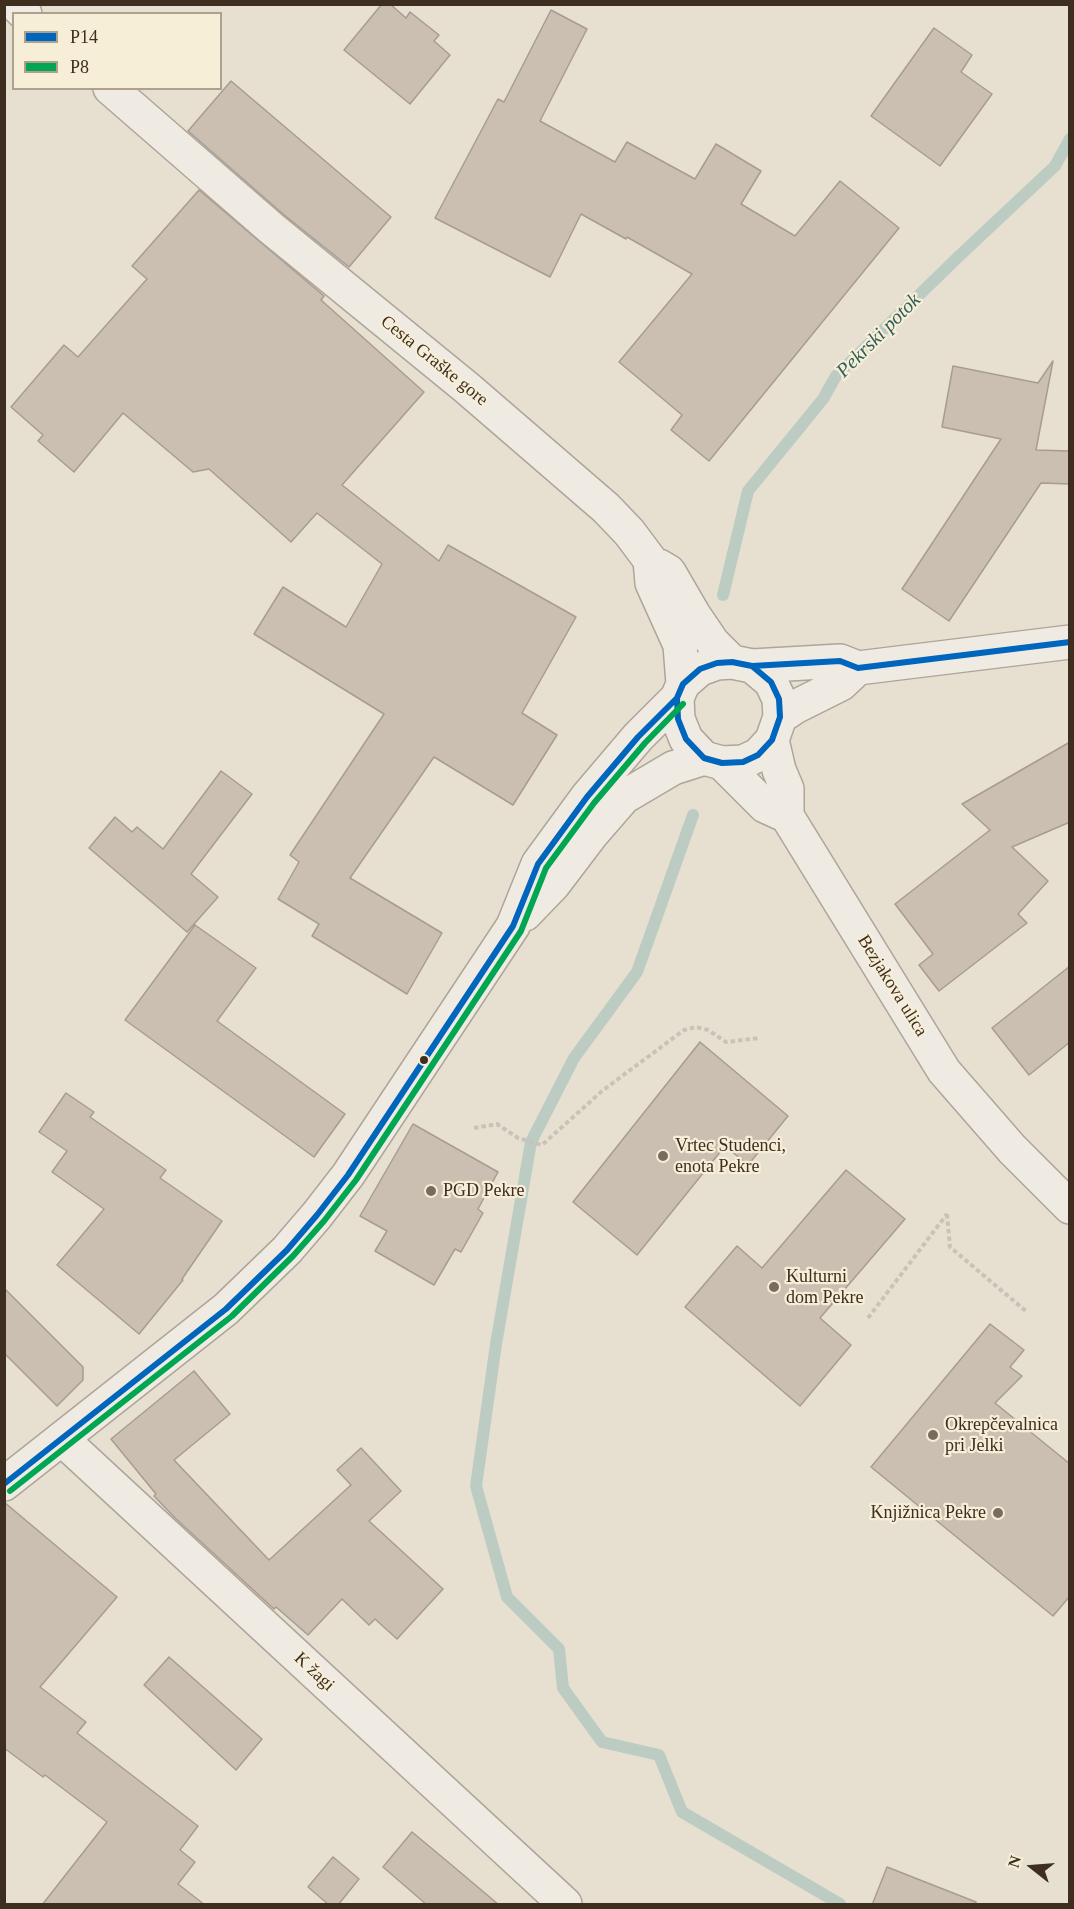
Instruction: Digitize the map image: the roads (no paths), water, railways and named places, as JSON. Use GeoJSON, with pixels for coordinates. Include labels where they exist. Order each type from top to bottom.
{"type":"FeatureCollection","features":[{"type":"Feature","properties":{"kind":"street","name":"Cesta Graške gore"},"geometry":{"type":"LineString","coordinates":[[112,90],[271,228],[550,458],[629,532],[650,560],[652,583],[680,645],[680,691]]}},
{"type":"Feature","properties":{"kind":"street"},"geometry":{"type":"LineString","coordinates":[[650,560],[669,572],[713,643],[771,682],[779,699],[776,728],[779,770],[787,789],[787,816]]}},
{"type":"Feature","properties":{"kind":"street"},"geometry":{"type":"LineString","coordinates":[[513,926],[538,864],[545,854],[587,797],[700,669],[717,663],[840,661],[858,668],[1070,642]]}},
{"type":"Feature","properties":{"kind":"street"},"geometry":{"type":"LineString","coordinates":[[4,1484],[63,1440],[226,1309],[287,1250],[348,1175],[513,926],[553,885],[591,835],[624,797],[673,768],[713,761],[743,762],[758,755],[776,728],[795,707],[841,684],[858,668]]}},
{"type":"Feature","properties":{"kind":"street"},"geometry":{"type":"LineString","coordinates":[[680,691],[678,719],[686,739],[713,761]]}},
{"type":"Feature","properties":{"kind":"street","name":"Bezjakova ulica"},"geometry":{"type":"LineString","coordinates":[[713,761],[765,806],[787,816],[944,1071],[1012,1149],[1070,1207]]}},
{"type":"Feature","properties":{"kind":"street","name":"K žagi"},"geometry":{"type":"LineString","coordinates":[[63,1440],[564,1904]]}},
{"type":"Feature","properties":{"kind":"waterway","name":"Pekrski potok"},"geometry":{"type":"LineString","coordinates":[[723,595],[748,491],[823,399],[836,376],[1055,166],[1070,139]]}},
{"type":"Feature","properties":{"kind":"waterway"},"geometry":{"type":"LineString","coordinates":[[693,815],[637,972],[574,1058],[531,1142],[496,1344],[476,1486],[507,1597],[559,1649],[563,1688],[602,1742],[659,1755],[682,1812],[840,1904]]}},
{"type":"Feature","properties":{"kind":"place","name":"Vrtec Studenci, enota Pekre"},"geometry":{"type":"Point","coordinates":[663,1156]}},
{"type":"Feature","properties":{"kind":"place","name":"PGD Pekre"},"geometry":{"type":"Point","coordinates":[431,1191]}},
{"type":"Feature","properties":{"kind":"place","name":"Kulturni dom Pekre"},"geometry":{"type":"Point","coordinates":[774,1287]}},
{"type":"Feature","properties":{"kind":"place","name":"Okrepčevalnica pri Jelki"},"geometry":{"type":"Point","coordinates":[933,1435]}},
{"type":"Feature","properties":{"kind":"place","name":"Knjižnica Pekre"},"geometry":{"type":"Point","coordinates":[998,1513]}}]}
